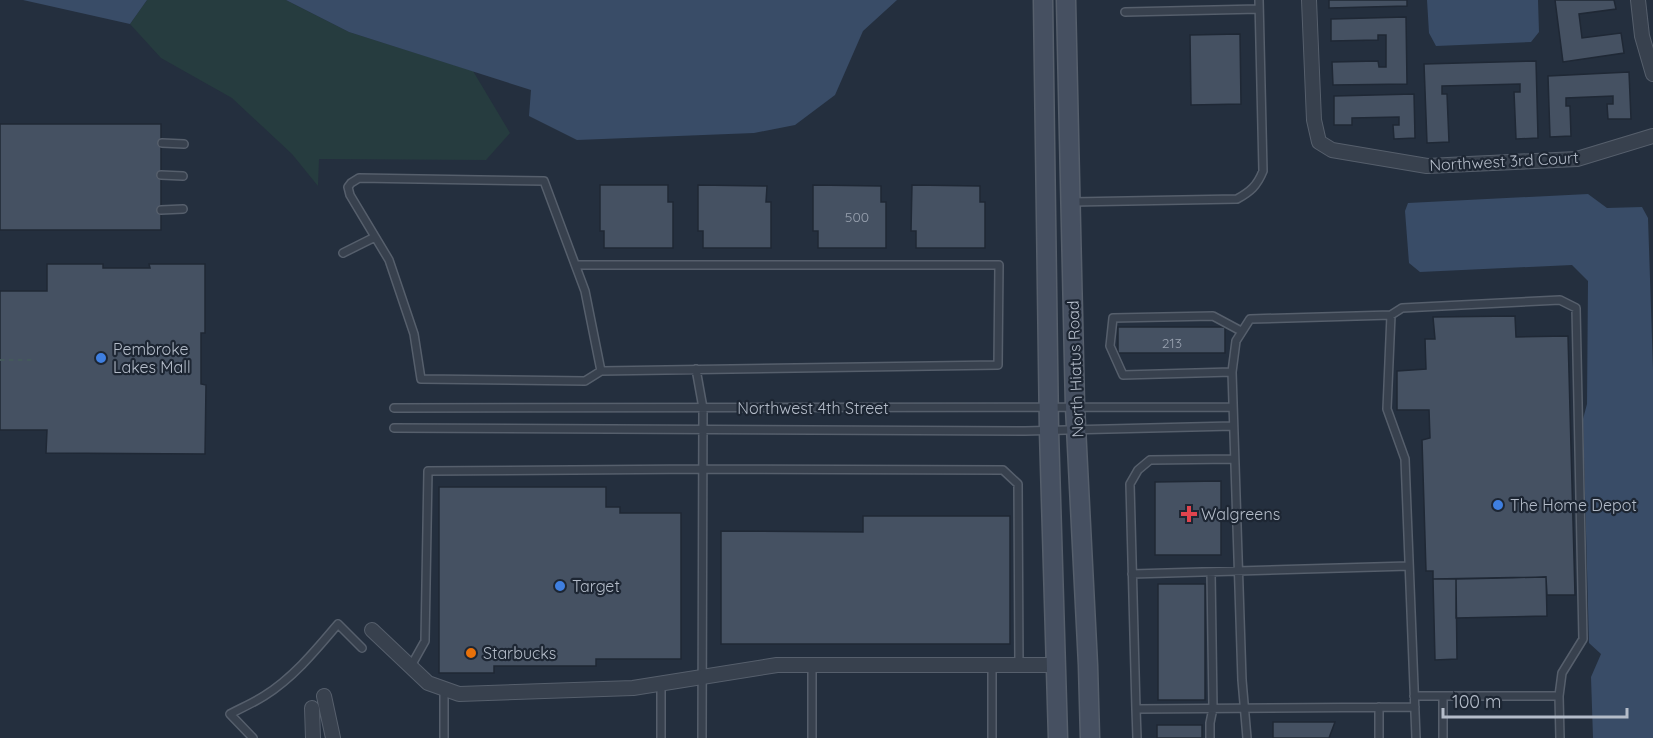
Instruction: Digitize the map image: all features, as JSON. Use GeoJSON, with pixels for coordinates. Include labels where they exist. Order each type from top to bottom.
{"type":"FeatureCollection","features":[{"type":"Feature","properties":{"kind":"main road","name":"North Hiatus Road"},"geometry":{"type":"LineString","coordinates":[[1043,0],[1049,431],[1058,738]]}},
{"type":"Feature","properties":{"kind":"main road","name":"North Hiatus Road"},"geometry":{"type":"LineString","coordinates":[[1066,0],[1075,407],[1090,738]]}},
{"type":"Feature","properties":{"kind":"street","name":"Northwest 3rd Court"},"geometry":{"type":"LineString","coordinates":[[1309,0],[1314,120],[1319,142],[1332,150],[1427,166],[1577,159],[1653,136]]}},
{"type":"Feature","properties":{"kind":"street"},"geometry":{"type":"LineString","coordinates":[[1638,0],[1642,36],[1653,74]]}},
{"type":"Feature","properties":{"kind":"street"},"geometry":{"type":"LineString","coordinates":[[372,630],[428,683],[459,694],[625,689],[777,665],[1057,665]]}},
{"type":"Feature","properties":{"kind":"street"},"geometry":{"type":"LineString","coordinates":[[324,696],[333,738]]}},
{"type":"Feature","properties":{"kind":"street"},"geometry":{"type":"LineString","coordinates":[[312,708],[313,738]]}},
{"type":"Feature","properties":{"kind":"lane"},"geometry":{"type":"LineString","coordinates":[[1071,202],[1237,199],[1251,192],[1259,182],[1263,171],[1258,0]]}},
{"type":"Feature","properties":{"kind":"lane"},"geometry":{"type":"LineString","coordinates":[[1125,12],[1259,9]]}},
{"type":"Feature","properties":{"kind":"lane"},"geometry":{"type":"LineString","coordinates":[[162,144],[184,144]]}},
{"type":"Feature","properties":{"kind":"lane"},"geometry":{"type":"LineString","coordinates":[[161,175],[183,176]]}},
{"type":"Feature","properties":{"kind":"lane"},"geometry":{"type":"LineString","coordinates":[[576,266],[999,265],[998,365],[601,371],[585,381],[422,379],[414,334],[389,260],[350,195],[348,188],[351,183],[359,178],[544,181],[585,291],[601,371]]}},
{"type":"Feature","properties":{"kind":"lane"},"geometry":{"type":"LineString","coordinates":[[161,210],[183,209]]}},
{"type":"Feature","properties":{"kind":"lane"},"geometry":{"type":"LineString","coordinates":[[343,253],[375,237]]}},
{"type":"Feature","properties":{"kind":"lane"},"geometry":{"type":"LineString","coordinates":[[1247,738],[1243,707],[1232,372],[1236,340],[1241,331],[1250,320],[1391,315],[1402,308],[1560,300],[1576,308],[1583,639],[1562,673],[1559,696],[1560,738]]}},
{"type":"Feature","properties":{"kind":"lane"},"geometry":{"type":"LineString","coordinates":[[1391,315],[1387,408],[1405,459],[1416,738]]}},
{"type":"Feature","properties":{"kind":"lane"},"geometry":{"type":"LineString","coordinates":[[1232,372],[1123,375],[1110,346],[1113,318],[1213,316],[1241,331]]}},
{"type":"Feature","properties":{"kind":"lane"},"geometry":{"type":"LineString","coordinates":[[696,369],[704,408],[702,738]]}},
{"type":"Feature","properties":{"kind":"lane","name":"Northwest 4th Street"},"geometry":{"type":"LineString","coordinates":[[394,408],[1233,407]]}},
{"type":"Feature","properties":{"kind":"lane","name":"Northwest 4th Street"},"geometry":{"type":"LineString","coordinates":[[394,428],[1049,431],[1233,426]]}},
{"type":"Feature","properties":{"kind":"lane"},"geometry":{"type":"LineString","coordinates":[[1137,738],[1130,484],[1138,470],[1150,460],[1234,459]]}},
{"type":"Feature","properties":{"kind":"lane"},"geometry":{"type":"LineString","coordinates":[[411,666],[425,641],[428,471],[703,469],[1003,470],[1018,484],[1020,664]]}},
{"type":"Feature","properties":{"kind":"lane"},"geometry":{"type":"LineString","coordinates":[[1132,574],[1410,566]]}},
{"type":"Feature","properties":{"kind":"lane"},"geometry":{"type":"LineString","coordinates":[[1210,572],[1213,708],[1210,738]]}},
{"type":"Feature","properties":{"kind":"lane"},"geometry":{"type":"LineString","coordinates":[[253,738],[230,714],[264,696],[291,675],[338,624],[362,648]]}},
{"type":"Feature","properties":{"kind":"lane"},"geometry":{"type":"LineString","coordinates":[[812,664],[812,738]]}},
{"type":"Feature","properties":{"kind":"lane"},"geometry":{"type":"LineString","coordinates":[[992,664],[992,738]]}},
{"type":"Feature","properties":{"kind":"lane"},"geometry":{"type":"LineString","coordinates":[[661,684],[661,738]]}},
{"type":"Feature","properties":{"kind":"lane"},"geometry":{"type":"LineString","coordinates":[[444,690],[444,738]]}},
{"type":"Feature","properties":{"kind":"lane"},"geometry":{"type":"LineString","coordinates":[[1414,696],[1559,696]]}},
{"type":"Feature","properties":{"kind":"lane"},"geometry":{"type":"LineString","coordinates":[[1443,696],[1443,738]]}},
{"type":"Feature","properties":{"kind":"lane"},"geometry":{"type":"LineString","coordinates":[[1379,707],[1379,738]]}},
{"type":"Feature","properties":{"kind":"lane"},"geometry":{"type":"LineString","coordinates":[[1136,709],[1415,707]]}},
{"type":"Feature","properties":{"kind":"path"},"geometry":{"type":"LineString","coordinates":[[0,360],[36,360]]}},
{"type":"Feature","properties":{"kind":"green space"},"geometry":{"type":"Polygon","coordinates":[[[147,0],[286,0],[349,32],[473,71],[510,133],[486,160],[319,159],[318,186],[292,154],[232,98],[161,58],[130,24],[147,0]]]}},
{"type":"Feature","properties":{"kind":"water"},"geometry":{"type":"Polygon","coordinates":[[[23,0],[147,0],[130,24],[23,0]]]}},
{"type":"Feature","properties":{"kind":"water"},"geometry":{"type":"Polygon","coordinates":[[[286,0],[897,0],[863,31],[835,95],[795,125],[754,133],[577,140],[529,116],[531,90],[349,32],[286,0]]]}},
{"type":"Feature","properties":{"kind":"water"},"geometry":{"type":"Polygon","coordinates":[[[1427,0],[1538,0],[1539,32],[1531,42],[1436,46],[1429,33],[1427,0]]]}},
{"type":"Feature","properties":{"kind":"water"},"geometry":{"type":"Polygon","coordinates":[[[1588,194],[1607,208],[1642,207],[1648,218],[1653,370],[1653,738],[1593,738],[1591,677],[1601,654],[1589,643],[1583,419],[1587,404],[1588,281],[1572,265],[1420,272],[1409,263],[1405,211],[1408,203],[1588,194]]]}},
{"type":"Feature","properties":{"kind":"building"},"geometry":{"type":"Polygon","coordinates":[[[1329,0],[1407,0],[1407,6],[1329,8],[1329,0]]]}},
{"type":"Feature","properties":{"kind":"building"},"geometry":{"type":"Polygon","coordinates":[[[1555,0],[1614,0],[1616,9],[1579,14],[1582,38],[1621,33],[1624,53],[1563,62],[1555,0]]]}},
{"type":"Feature","properties":{"kind":"building"},"geometry":{"type":"Polygon","coordinates":[[[1406,17],[1407,84],[1333,85],[1332,62],[1378,61],[1379,67],[1386,67],[1386,35],[1378,35],[1378,40],[1331,41],[1331,19],[1406,17]]]}},
{"type":"Feature","properties":{"kind":"building"},"geometry":{"type":"Polygon","coordinates":[[[1240,34],[1241,104],[1191,105],[1190,35],[1240,34]]]}},
{"type":"Feature","properties":{"kind":"building"},"geometry":{"type":"Polygon","coordinates":[[[1536,61],[1538,138],[1516,139],[1514,92],[1520,92],[1520,84],[1442,86],[1442,94],[1447,94],[1449,142],[1427,143],[1424,64],[1536,61]]]}},
{"type":"Feature","properties":{"kind":"building"},"geometry":{"type":"Polygon","coordinates":[[[1629,72],[1631,119],[1608,119],[1607,104],[1613,104],[1613,96],[1566,98],[1566,106],[1570,106],[1571,136],[1550,137],[1548,76],[1629,72]]]}},
{"type":"Feature","properties":{"kind":"building"},"geometry":{"type":"Polygon","coordinates":[[[1414,94],[1415,138],[1394,139],[1393,125],[1399,125],[1399,117],[1352,118],[1352,125],[1334,125],[1334,96],[1414,94]]]}},
{"type":"Feature","properties":{"kind":"building"},"geometry":{"type":"Polygon","coordinates":[[[0,124],[161,124],[161,230],[0,230],[0,124]]]}},
{"type":"Feature","properties":{"kind":"building"},"geometry":{"type":"Polygon","coordinates":[[[600,185],[668,185],[668,202],[673,202],[673,248],[604,248],[604,231],[600,231],[600,185]]]}},
{"type":"Feature","properties":{"kind":"building"},"geometry":{"type":"Polygon","coordinates":[[[698,185],[767,186],[766,202],[771,202],[771,248],[703,248],[703,231],[698,231],[698,185]]]}},
{"type":"Feature","properties":{"kind":"building"},"geometry":{"type":"Polygon","coordinates":[[[813,185],[881,186],[881,202],[886,202],[886,248],[818,248],[818,231],[813,231],[813,185]]]}},
{"type":"Feature","properties":{"kind":"building"},"geometry":{"type":"Polygon","coordinates":[[[912,185],[980,186],[980,202],[985,202],[985,248],[916,248],[916,231],[911,231],[912,185]]]}},
{"type":"Feature","properties":{"kind":"building","name":"Pembroke Lakes Mall"},"geometry":{"type":"Polygon","coordinates":[[[47,264],[103,264],[103,268],[150,268],[149,264],[205,264],[205,333],[201,333],[201,384],[206,385],[205,454],[46,453],[47,430],[0,430],[0,291],[47,291],[47,264]]]}},
{"type":"Feature","properties":{"kind":"building","name":"The Home Depot"},"geometry":{"type":"Polygon","coordinates":[[[1515,316],[1516,337],[1568,336],[1575,595],[1547,595],[1546,577],[1433,579],[1433,571],[1426,571],[1422,440],[1430,438],[1429,410],[1397,410],[1397,371],[1426,369],[1425,339],[1435,339],[1433,317],[1515,316]]]}},
{"type":"Feature","properties":{"kind":"building"},"geometry":{"type":"Polygon","coordinates":[[[1118,327],[1225,327],[1225,353],[1118,353],[1118,327]]]}},
{"type":"Feature","properties":{"kind":"building","name":"Walgreens"},"geometry":{"type":"Polygon","coordinates":[[[1221,481],[1221,555],[1155,555],[1155,482],[1221,481]]]}},
{"type":"Feature","properties":{"kind":"building","name":"Target"},"geometry":{"type":"Polygon","coordinates":[[[439,487],[606,487],[606,507],[620,507],[620,513],[681,513],[681,659],[596,659],[596,666],[494,666],[494,673],[439,673],[439,487]]]}},
{"type":"Feature","properties":{"kind":"building"},"geometry":{"type":"Polygon","coordinates":[[[863,516],[1010,516],[1010,644],[721,644],[721,531],[863,532],[863,516]]]}},
{"type":"Feature","properties":{"kind":"building"},"geometry":{"type":"Polygon","coordinates":[[[1546,577],[1547,616],[1456,618],[1456,579],[1546,577]]]}},
{"type":"Feature","properties":{"kind":"building"},"geometry":{"type":"Polygon","coordinates":[[[1433,579],[1456,579],[1457,659],[1435,660],[1433,579]]]}},
{"type":"Feature","properties":{"kind":"building"},"geometry":{"type":"Polygon","coordinates":[[[1158,584],[1205,584],[1205,700],[1158,700],[1158,584]]]}},
{"type":"Feature","properties":{"kind":"building"},"geometry":{"type":"Polygon","coordinates":[[[1273,722],[1335,722],[1329,738],[1273,738],[1273,722]]]}},
{"type":"Feature","properties":{"kind":"building"},"geometry":{"type":"Polygon","coordinates":[[[1157,725],[1202,725],[1202,738],[1157,738],[1157,725]]]}},
{"type":"Feature","properties":{"kind":"place","name":"Pembroke Lakes Mall"},"geometry":{"type":"Point","coordinates":[101,358]}},
{"type":"Feature","properties":{"kind":"place","name":"The Home Depot"},"geometry":{"type":"Point","coordinates":[1498,505]}},
{"type":"Feature","properties":{"kind":"place","name":"Walgreens"},"geometry":{"type":"Point","coordinates":[1189,514]}},
{"type":"Feature","properties":{"kind":"place","name":"Target"},"geometry":{"type":"Point","coordinates":[560,586]}},
{"type":"Feature","properties":{"kind":"place","name":"Starbucks"},"geometry":{"type":"Point","coordinates":[471,653]}}]}
